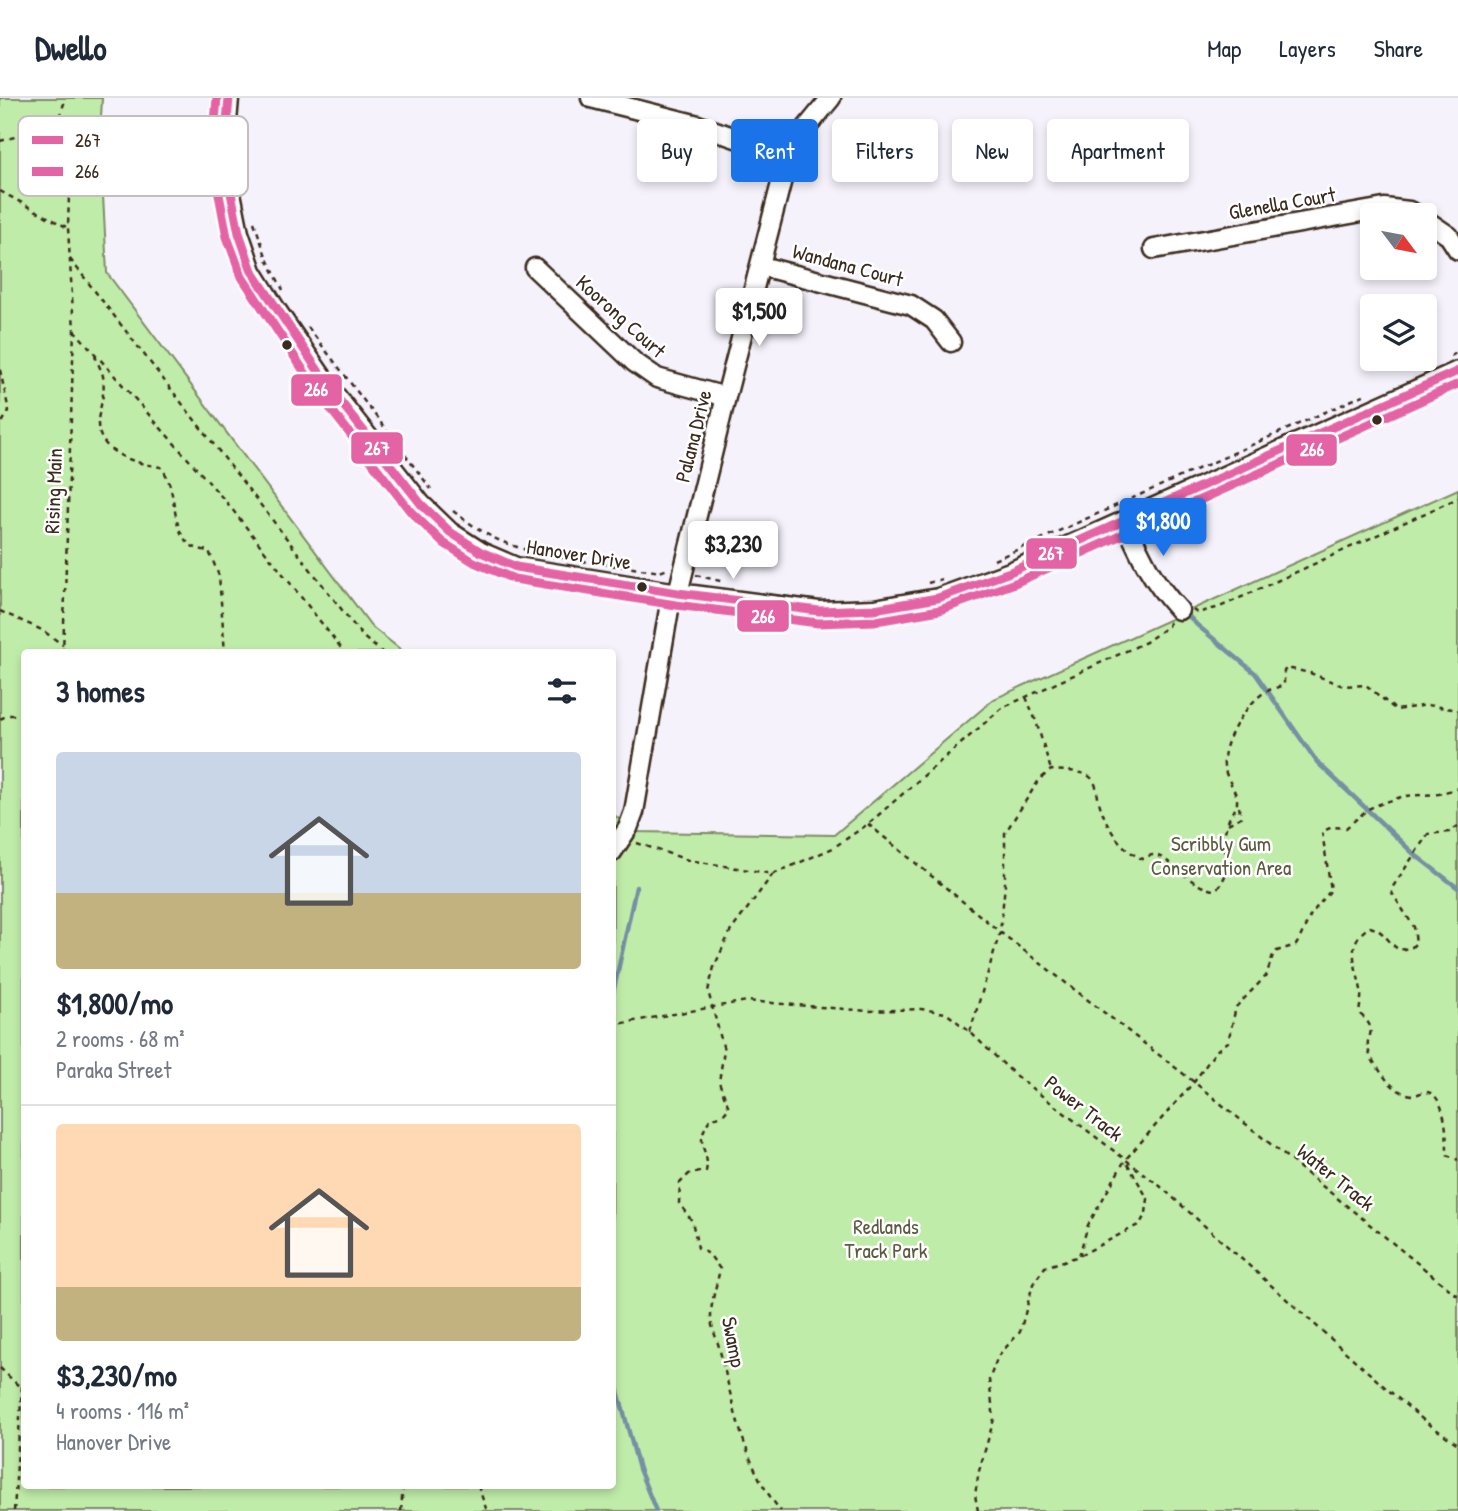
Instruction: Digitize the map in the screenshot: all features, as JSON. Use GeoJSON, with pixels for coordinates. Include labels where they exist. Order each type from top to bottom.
{"type":"FeatureCollection","features":[{"type":"Feature","properties":{"kind":"street","name":"Hanover Drive"},"geometry":{"type":"LineString","coordinates":[[228,116],[229,98]]}},
{"type":"Feature","properties":{"kind":"street"},"geometry":{"type":"LineString","coordinates":[[591,98],[698,125],[731,136]]}},
{"type":"Feature","properties":{"kind":"street","name":"Palana Drive"},"geometry":{"type":"LineString","coordinates":[[814,119],[831,98]]}},
{"type":"Feature","properties":{"kind":"street","name":"Palana Drive"},"geometry":{"type":"LineString","coordinates":[[617,845],[634,812],[675,592],[782,182]]}},
{"type":"Feature","properties":{"kind":"street","name":"Hanover Drive"},"geometry":{"type":"LineString","coordinates":[[232,196],[239,233],[252,271],[275,308],[329,387],[421,504],[450,532],[481,552],[516,567],[675,592],[819,611],[874,609],[939,598],[1010,572],[1125,521],[1452,365]]}},
{"type":"Feature","properties":{"kind":"street","name":"Glenella Court"},"geometry":{"type":"LineString","coordinates":[[1154,249],[1360,212]]}},
{"type":"Feature","properties":{"kind":"street"},"geometry":{"type":"LineString","coordinates":[[1437,228],[1449,236],[1458,250]]}},
{"type":"Feature","properties":{"kind":"street","name":"Wandana Court"},"geometry":{"type":"LineString","coordinates":[[761,266],[911,305],[934,320],[951,342]]}},
{"type":"Feature","properties":{"kind":"street","name":"Koorong Court"},"geometry":{"type":"LineString","coordinates":[[535,268],[634,362],[657,378],[726,397]]}},
{"type":"Feature","properties":{"kind":"street"},"geometry":{"type":"LineString","coordinates":[[1125,521],[1145,566],[1158,587],[1179,610]]}},
{"type":"Feature","properties":{"kind":"path"},"geometry":{"type":"LineString","coordinates":[[60,116],[66,98]]}},
{"type":"Feature","properties":{"kind":"path"},"geometry":{"type":"LineString","coordinates":[[0,141],[18,136]]}},
{"type":"Feature","properties":{"kind":"path"},"geometry":{"type":"LineString","coordinates":[[0,191],[68,228]]}},
{"type":"Feature","properties":{"kind":"path","name":"Rising Main"},"geometry":{"type":"LineString","coordinates":[[64,649],[74,330],[68,228],[69,196]]}},
{"type":"Feature","properties":{"kind":"path"},"geometry":{"type":"LineString","coordinates":[[253,220],[267,259],[289,300]]}},
{"type":"Feature","properties":{"kind":"path"},"geometry":{"type":"LineString","coordinates":[[70,259],[363,637],[378,649]]}},
{"type":"Feature","properties":{"kind":"path"},"geometry":{"type":"LineString","coordinates":[[304,324],[314,332],[435,494]]}},
{"type":"Feature","properties":{"kind":"path"},"geometry":{"type":"LineString","coordinates":[[74,330],[228,503],[342,649]]}},
{"type":"Feature","properties":{"kind":"path"},"geometry":{"type":"LineString","coordinates":[[94,352],[103,377],[104,401],[99,415],[99,433],[108,448],[118,455],[141,465],[161,467],[169,478],[180,533],[192,546],[209,551],[219,576],[225,649]]}},
{"type":"Feature","properties":{"kind":"path"},"geometry":{"type":"LineString","coordinates":[[1452,365],[1458,352]]}},
{"type":"Feature","properties":{"kind":"path"},"geometry":{"type":"LineString","coordinates":[[0,370],[9,411],[0,422]]}},
{"type":"Feature","properties":{"kind":"path"},"geometry":{"type":"LineString","coordinates":[[994,560],[1370,392]]}},
{"type":"Feature","properties":{"kind":"path"},"geometry":{"type":"LineString","coordinates":[[712,1009],[708,991],[714,967],[730,932],[773,874],[833,848],[867,824],[1002,708],[1146,642],[1168,625],[1171,617],[1179,610],[1188,606],[1197,614],[1220,607],[1458,498]]}},
{"type":"Feature","properties":{"kind":"path"},"geometry":{"type":"LineString","coordinates":[[447,507],[472,526],[496,539],[538,552],[660,572],[672,566]]}},
{"type":"Feature","properties":{"kind":"path"},"geometry":{"type":"LineString","coordinates":[[698,576],[733,583]]}},
{"type":"Feature","properties":{"kind":"path"},"geometry":{"type":"LineString","coordinates":[[923,584],[946,578]]}},
{"type":"Feature","properties":{"kind":"path"},"geometry":{"type":"LineString","coordinates":[[0,611],[42,630],[64,645]]}},
{"type":"Feature","properties":{"kind":"path"},"geometry":{"type":"LineString","coordinates":[[1228,824],[1241,817],[1224,764],[1226,743],[1250,706],[1266,691],[1284,685],[1284,671],[1290,668],[1343,686],[1366,685],[1396,710],[1427,705],[1458,710]]}},
{"type":"Feature","properties":{"kind":"path"},"geometry":{"type":"LineString","coordinates":[[1026,697],[1051,770]]}},
{"type":"Feature","properties":{"kind":"path"},"geometry":{"type":"LineString","coordinates":[[0,719],[9,715],[21,715]]}},
{"type":"Feature","properties":{"kind":"path"},"geometry":{"type":"LineString","coordinates":[[971,1032],[1000,932],[1005,885],[1005,833],[1039,780],[1051,770],[1089,776],[1095,783],[1100,805],[1114,837],[1142,859],[1152,855],[1164,858],[1194,883],[1213,890],[1220,886],[1228,870],[1223,857],[1224,839],[1237,801]]}},
{"type":"Feature","properties":{"kind":"path"},"geometry":{"type":"LineString","coordinates":[[1079,1256],[1088,1225],[1125,1160],[1194,1082],[1216,1051],[1228,1042],[1236,1007],[1266,976],[1277,951],[1296,945],[1311,914],[1331,890],[1322,832],[1332,827],[1346,828],[1368,809],[1404,796],[1439,794],[1458,788]]}},
{"type":"Feature","properties":{"kind":"path","name":"Water Track"},"geometry":{"type":"LineString","coordinates":[[867,824],[1000,932],[1194,1082],[1458,1296]]}},
{"type":"Feature","properties":{"kind":"path"},"geometry":{"type":"LineString","coordinates":[[1458,826],[1449,832],[1428,834],[1392,888],[1392,893],[1414,927],[1416,943],[1400,950],[1395,948],[1387,935],[1370,927],[1357,939],[1353,962],[1362,994],[1359,1013],[1370,1024],[1372,1032],[1367,1044],[1370,1054],[1397,1090],[1416,1095],[1424,1092],[1432,1094],[1443,1111],[1447,1155],[1458,1160]]}},
{"type":"Feature","properties":{"kind":"path"},"geometry":{"type":"LineString","coordinates":[[617,845],[773,874]]}},
{"type":"Feature","properties":{"kind":"path","name":"Power Track"},"geometry":{"type":"LineString","coordinates":[[616,1024],[747,1001],[869,1011],[921,1009],[946,1013],[971,1032],[1016,1076],[1160,1186],[1427,1423],[1458,1444]]}},
{"type":"Feature","properties":{"kind":"path","name":"Swamp"},"geometry":{"type":"LineString","coordinates":[[712,1009],[724,1050],[719,1082],[729,1108],[723,1115],[710,1119],[703,1130],[701,1147],[708,1162],[706,1171],[689,1174],[680,1183],[679,1203],[692,1221],[698,1248],[709,1254],[720,1269],[711,1313],[712,1331],[718,1343],[727,1389],[756,1471],[781,1511]]}},
{"type":"Feature","properties":{"kind":"path"},"geometry":{"type":"LineString","coordinates":[[978,1511],[975,1495],[979,1471],[994,1419],[989,1380],[998,1356],[1020,1332],[1033,1284],[1045,1267],[1079,1256],[1140,1224],[1146,1213],[1148,1199],[1125,1160]]}},
{"type":"Feature","properties":{"kind":"path"},"geometry":{"type":"LineString","coordinates":[[0,1368],[21,1387]]}},
{"type":"Feature","properties":{"kind":"path"},"geometry":{"type":"LineString","coordinates":[[14,1511],[21,1426]]}},
{"type":"Feature","properties":{"kind":"path"},"geometry":{"type":"LineString","coordinates":[[401,1511],[403,1489]]}},
{"type":"Feature","properties":{"kind":"path"},"geometry":{"type":"LineString","coordinates":[[479,1489],[487,1511]]}},
{"type":"Feature","properties":{"kind":"green space","name":"Redlands Track Park"},"geometry":{"type":"Polygon","coordinates":[[[0,98],[102,98],[101,116],[18,116],[18,196],[103,196],[107,273],[372,627],[400,649],[21,649],[21,1489],[616,1489],[616,816],[635,832],[834,835],[994,699],[1458,489],[1458,1511],[0,1511],[0,98]]]}},
{"type":"Feature","properties":{"kind":"waterway"},"geometry":{"type":"LineString","coordinates":[[1184,611],[1255,673],[1317,762],[1414,854],[1458,888]]}},
{"type":"Feature","properties":{"kind":"waterway"},"geometry":{"type":"LineString","coordinates":[[616,980],[636,887]]}},
{"type":"Feature","properties":{"kind":"waterway"},"geometry":{"type":"LineString","coordinates":[[616,1384],[639,1469],[656,1511]]}},
{"type":"Feature","properties":{"kind":"transit line","name":"266"},"geometry":{"type":"LineString","coordinates":[[216,116],[217,98]]}},
{"type":"Feature","properties":{"kind":"transit line","name":"267"},"geometry":{"type":"LineString","coordinates":[[228,116],[229,98]]}},
{"type":"Feature","properties":{"kind":"transit line","name":"266"},"geometry":{"type":"LineString","coordinates":[[219,196],[227,237],[242,277],[319,394],[411,512],[442,542],[474,562],[514,579],[676,605],[818,623],[876,621],[940,610],[1015,583],[1458,384]]}},
{"type":"Feature","properties":{"kind":"transit line","name":"267"},"geometry":{"type":"LineString","coordinates":[[232,196],[239,233],[252,271],[329,387],[421,504],[450,532],[481,552],[516,567],[678,593],[819,611],[874,609],[938,598],[1010,572],[1458,371]]}},
{"type":"Feature","properties":{"kind":"park label","name":"Scribbly Gum Conservation Area"},"geometry":{"type":"Point","coordinates":[1221,855]}}]}
